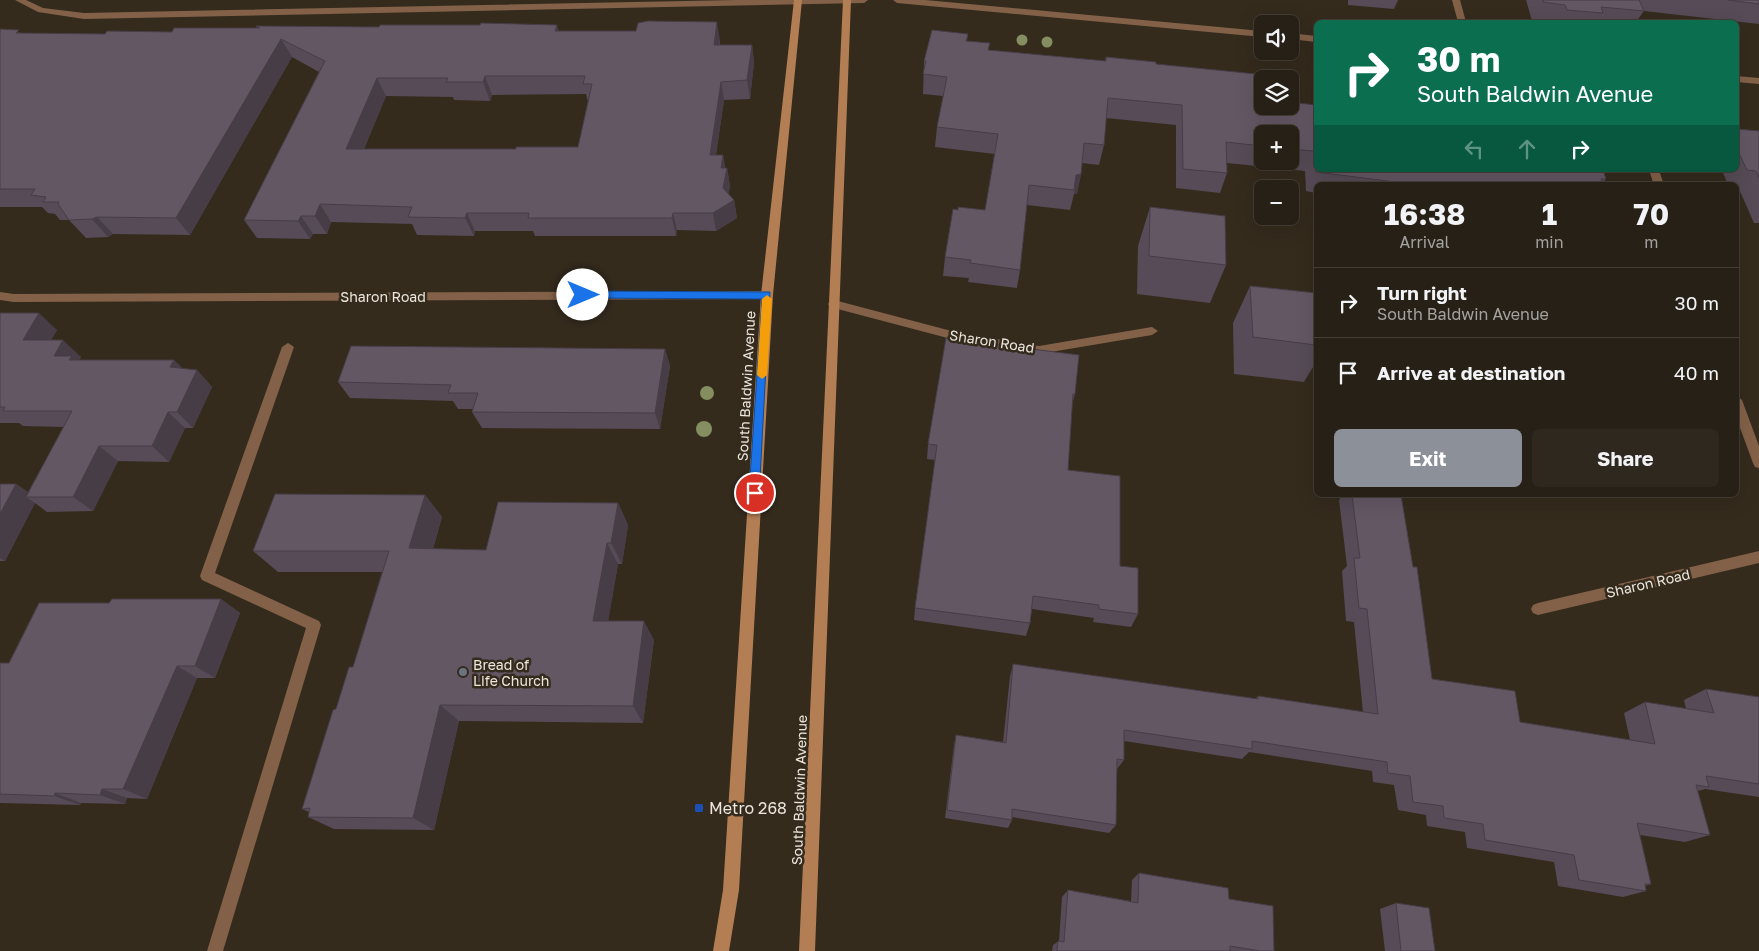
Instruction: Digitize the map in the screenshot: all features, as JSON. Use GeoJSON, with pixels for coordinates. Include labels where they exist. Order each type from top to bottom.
{"type":"FeatureCollection","features":[{"type":"Feature","properties":{"kind":"main road","name":"South Baldwin Avenue"},"geometry":{"type":"LineString","coordinates":[[807,951],[847,0]]}},
{"type":"Feature","properties":{"kind":"main road","name":"South Baldwin Avenue"},"geometry":{"type":"LineString","coordinates":[[721,951],[731,890],[767,295],[798,1]]}},
{"type":"Feature","properties":{"kind":"street"},"geometry":{"type":"LineString","coordinates":[[19,0],[41,10],[84,16],[864,0]]}},
{"type":"Feature","properties":{"kind":"street"},"geometry":{"type":"LineString","coordinates":[[897,0],[1254,33]]}},
{"type":"Feature","properties":{"kind":"street"},"geometry":{"type":"LineString","coordinates":[[1456,0],[1461,20]]}},
{"type":"Feature","properties":{"kind":"street"},"geometry":{"type":"LineString","coordinates":[[1299,37],[1314,39]]}},
{"type":"Feature","properties":{"kind":"street"},"geometry":{"type":"LineString","coordinates":[[1739,79],[1759,81]]}},
{"type":"Feature","properties":{"kind":"street","name":"Sharon Road"},"geometry":{"type":"LineString","coordinates":[[0,296],[14,298],[767,295]]}},
{"type":"Feature","properties":{"kind":"street","name":"Sharon Road"},"geometry":{"type":"LineString","coordinates":[[834,304],[959,337],[1038,350],[1152,332]]}},
{"type":"Feature","properties":{"kind":"street"},"geometry":{"type":"LineString","coordinates":[[215,951],[314,624],[207,576],[288,347]]}},
{"type":"Feature","properties":{"kind":"street"},"geometry":{"type":"LineString","coordinates":[[1739,408],[1759,463]]}},
{"type":"Feature","properties":{"kind":"street","name":"Sharon Road"},"geometry":{"type":"LineString","coordinates":[[1538,609],[1759,557]]}},
{"type":"Feature","properties":{"kind":"building"},"geometry":{"type":"Polygon","coordinates":[[[1543,0],[1639,0],[1644,11],[1601,7],[1603,13],[1567,10],[1565,5],[1543,2],[1543,0]]]}},
{"type":"Feature","properties":{"kind":"building"},"geometry":{"type":"Polygon","coordinates":[[[1728,0],[1759,0],[1759,4],[1728,0]]]}},
{"type":"Feature","properties":{"kind":"building"},"geometry":{"type":"Polygon","coordinates":[[[648,21],[717,22],[714,45],[752,45],[747,80],[721,82],[710,155],[723,155],[721,168],[727,168],[723,188],[734,200],[713,213],[673,213],[672,218],[528,218],[529,213],[467,213],[465,218],[408,217],[412,207],[320,204],[315,216],[301,216],[298,221],[244,220],[325,61],[281,39],[176,218],[97,217],[69,220],[58,204],[59,202],[43,202],[46,197],[31,195],[35,189],[0,189],[0,29],[19,30],[16,33],[105,34],[107,31],[172,32],[174,28],[260,28],[256,26],[379,27],[380,25],[480,25],[481,23],[557,25],[555,31],[636,31],[638,23],[648,21]],[[485,76],[483,82],[446,82],[448,78],[377,78],[346,149],[578,147],[592,84],[583,84],[585,76],[485,76]]]}},
{"type":"Feature","properties":{"kind":"building"},"geometry":{"type":"Polygon","coordinates":[[[932,30],[968,34],[966,41],[990,43],[988,50],[1106,61],[1106,57],[1254,74],[1254,115],[1299,115],[1299,103],[1314,105],[1314,151],[1299,150],[1299,125],[1254,125],[1254,145],[1226,142],[1227,173],[1183,169],[1182,105],[1108,98],[1104,145],[1084,143],[1081,174],[1076,175],[1074,190],[1029,185],[1020,270],[970,263],[971,260],[945,257],[953,209],[958,210],[958,207],[985,210],[998,134],[937,127],[947,77],[923,74],[926,61],[924,61],[932,30]]]}},
{"type":"Feature","properties":{"kind":"building"},"geometry":{"type":"Polygon","coordinates":[[[1739,129],[1759,131],[1759,178],[1756,171],[1747,170],[1739,153],[1739,129]]]}},
{"type":"Feature","properties":{"kind":"building"},"geometry":{"type":"Polygon","coordinates":[[[1316,172],[1604,172],[1606,179],[1601,179],[1602,182],[1395,182],[1316,172]]]}},
{"type":"Feature","properties":{"kind":"building"},"geometry":{"type":"Polygon","coordinates":[[[1150,207],[1225,216],[1226,265],[1149,256],[1150,207]]]}},
{"type":"Feature","properties":{"kind":"building"},"geometry":{"type":"Polygon","coordinates":[[[1250,286],[1314,293],[1314,345],[1253,337],[1250,286]]]}},
{"type":"Feature","properties":{"kind":"building"},"geometry":{"type":"Polygon","coordinates":[[[0,313],[39,313],[23,340],[63,340],[54,356],[72,356],[69,360],[174,360],[170,367],[197,370],[177,412],[168,412],[152,446],[99,446],[73,497],[26,497],[72,411],[3,411],[5,407],[0,407],[0,313]]]}},
{"type":"Feature","properties":{"kind":"building"},"geometry":{"type":"Polygon","coordinates":[[[946,338],[1079,355],[1075,394],[1073,394],[1068,470],[1120,476],[1120,566],[1138,568],[1138,614],[1099,609],[1099,605],[1033,596],[1030,623],[915,608],[937,445],[928,444],[946,338]]]}},
{"type":"Feature","properties":{"kind":"building"},"geometry":{"type":"Polygon","coordinates":[[[351,346],[665,349],[655,413],[472,412],[478,393],[448,393],[451,385],[338,382],[351,346]]]}},
{"type":"Feature","properties":{"kind":"building"},"geometry":{"type":"Polygon","coordinates":[[[0,484],[16,484],[0,514],[0,484]]]}},
{"type":"Feature","properties":{"kind":"building"},"geometry":{"type":"Polygon","coordinates":[[[275,494],[425,495],[409,548],[486,550],[498,502],[618,503],[611,543],[607,543],[593,621],[644,621],[633,706],[440,705],[413,818],[308,817],[310,808],[302,809],[333,710],[336,709],[349,667],[353,667],[389,551],[253,551],[275,494]]]}},
{"type":"Feature","properties":{"kind":"building"},"geometry":{"type":"Polygon","coordinates":[[[1352,497],[1401,497],[1413,567],[1417,567],[1432,679],[1515,691],[1520,722],[1655,744],[1645,702],[1714,713],[1706,689],[1759,697],[1759,784],[1706,776],[1709,787],[1696,785],[1710,835],[1637,823],[1651,884],[1645,884],[1646,891],[1579,880],[1574,855],[1485,840],[1483,824],[1444,818],[1443,806],[1413,802],[1410,776],[1388,773],[1387,762],[1252,741],[1252,749],[1124,730],[1124,760],[1117,759],[1116,825],[1012,809],[1012,820],[947,810],[956,735],[1006,743],[1013,664],[1258,699],[1258,696],[1378,714],[1367,609],[1359,608],[1354,558],[1360,558],[1352,497]]]}},
{"type":"Feature","properties":{"kind":"building"},"geometry":{"type":"Polygon","coordinates":[[[112,599],[221,599],[195,666],[177,666],[123,789],[102,789],[100,795],[55,793],[54,796],[0,794],[0,663],[9,663],[39,603],[109,603],[112,599]]]}},
{"type":"Feature","properties":{"kind":"building"},"geometry":{"type":"Polygon","coordinates":[[[1139,873],[1228,888],[1229,899],[1273,906],[1274,951],[1260,951],[1230,946],[1230,951],[1057,951],[1058,941],[1064,942],[1068,890],[1138,903],[1139,873]]]}},
{"type":"Feature","properties":{"kind":"building"},"geometry":{"type":"Polygon","coordinates":[[[1396,903],[1429,908],[1435,951],[1401,951],[1396,903]]]}},
{"type":"Feature","properties":{"kind":"slow traffic"},"geometry":{"type":"LineString","coordinates":[[762,375],[767,299]]}},
{"type":"Feature","properties":{"kind":"place","name":"Bread of Life Church"},"geometry":{"type":"Point","coordinates":[463,672]}},
{"type":"Feature","properties":{"kind":"place","name":"Metro 268"},"geometry":{"type":"Point","coordinates":[699,808]}},
{"type":"Feature","properties":{"kind":"route"},"geometry":{"type":"LineString","coordinates":[[583,295],[767,295],[755,493]]}}]}
